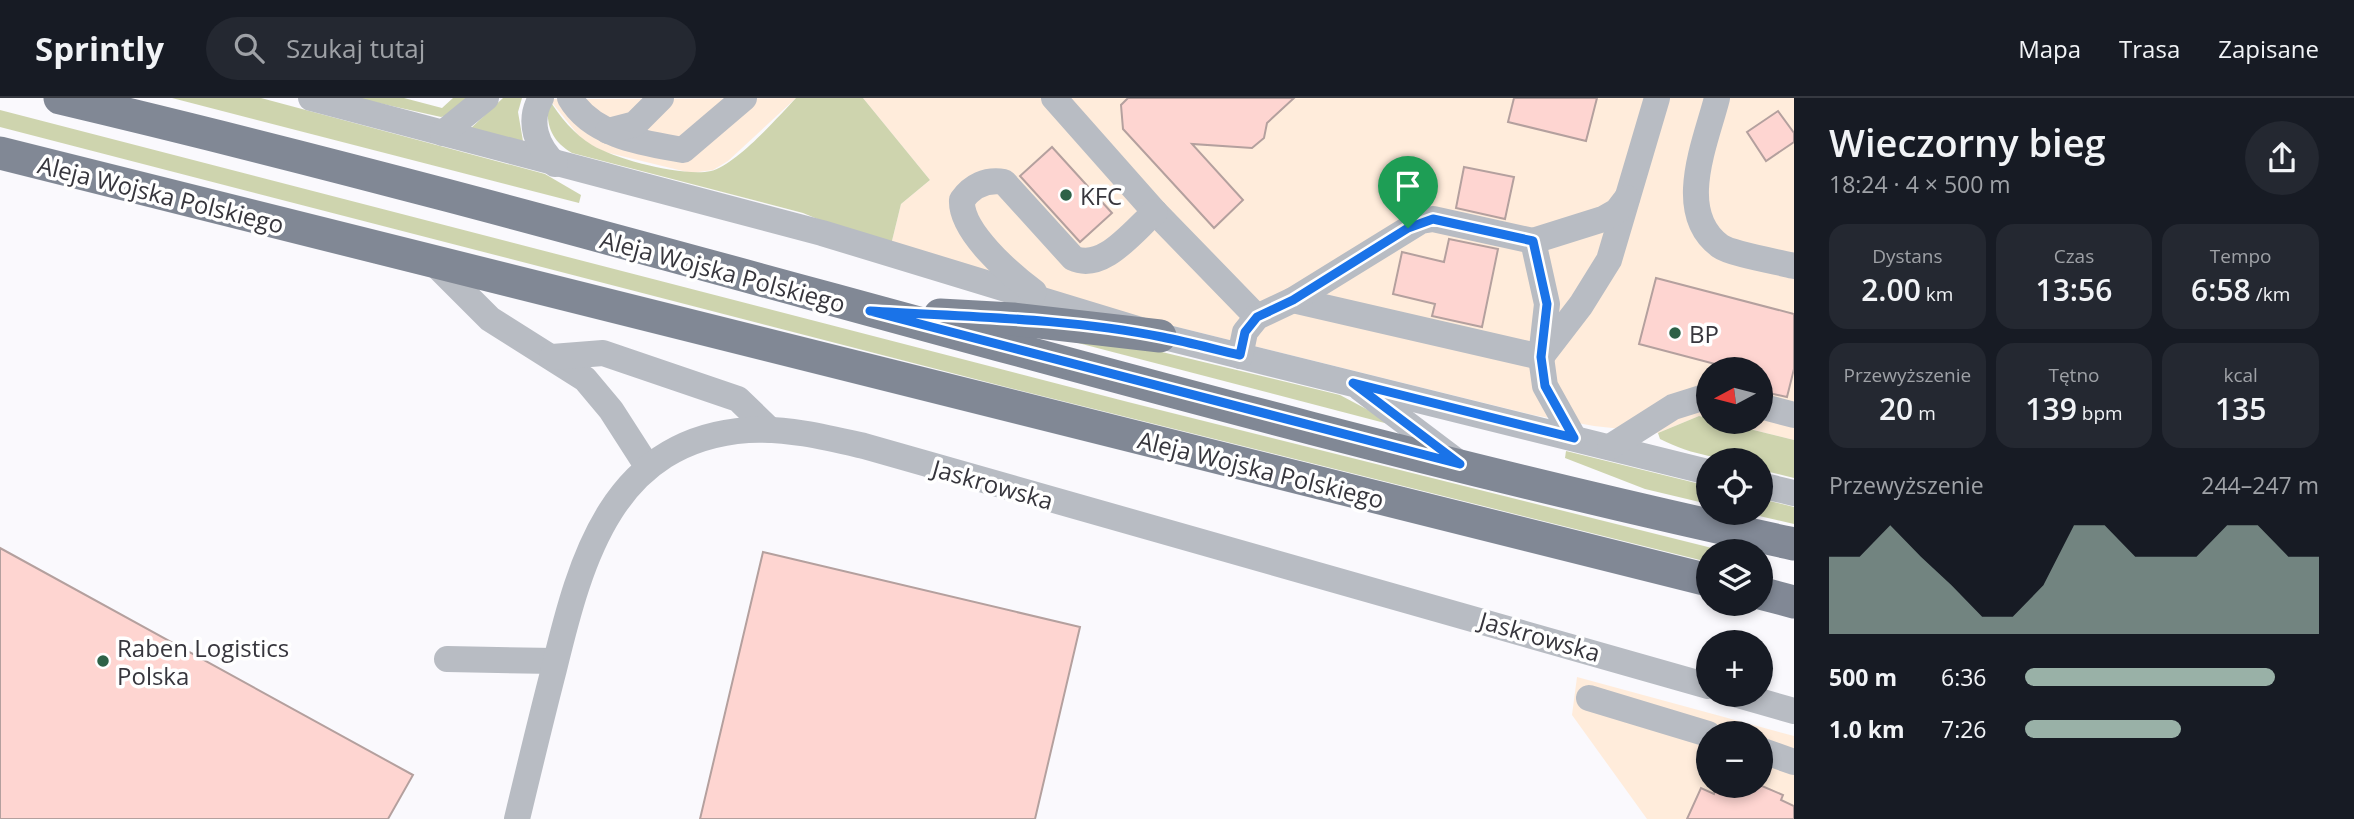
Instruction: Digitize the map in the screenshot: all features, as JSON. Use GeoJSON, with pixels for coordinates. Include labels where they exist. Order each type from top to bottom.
{"type":"FeatureCollection","features":[{"type":"Feature","properties":{"kind":"main road","name":"Aleja Wojska Polskiego"},"geometry":{"type":"LineString","coordinates":[[60,98],[398,183],[870,311],[1460,464],[1676,518],[1794,544]]}},
{"type":"Feature","properties":{"kind":"main road","name":"Aleja Wojska Polskiego"},"geometry":{"type":"LineString","coordinates":[[0,153],[1696,577]]}},
{"type":"Feature","properties":{"kind":"main road"},"geometry":{"type":"LineString","coordinates":[[870,311],[1013,319],[1160,337]]}},
{"type":"Feature","properties":{"kind":"main road"},"geometry":{"type":"LineString","coordinates":[[1773,596],[1794,602]]}},
{"type":"Feature","properties":{"kind":"street"},"geometry":{"type":"LineString","coordinates":[[310,98],[822,233],[1044,299],[1160,337],[1696,468]]}},
{"type":"Feature","properties":{"kind":"street"},"geometry":{"type":"LineString","coordinates":[[443,132],[486,98]]}},
{"type":"Feature","properties":{"kind":"street"},"geometry":{"type":"LineString","coordinates":[[541,98],[535,116],[537,139],[555,164]]}},
{"type":"Feature","properties":{"kind":"street"},"geometry":{"type":"LineString","coordinates":[[570,98],[577,110],[608,131],[642,142],[683,150],[744,98]]}},
{"type":"Feature","properties":{"kind":"street"},"geometry":{"type":"LineString","coordinates":[[608,131],[635,124],[661,98]]}},
{"type":"Feature","properties":{"kind":"street"},"geometry":{"type":"LineString","coordinates":[[1541,357],[1581,305],[1609,260],[1657,98]]}},
{"type":"Feature","properties":{"kind":"street"},"geometry":{"type":"LineString","coordinates":[[1717,98],[1696,178],[1696,201],[1703,224],[1721,247],[1794,266]]}},
{"type":"Feature","properties":{"kind":"street"},"geometry":{"type":"LineString","coordinates":[[1062,101],[1155,212],[1257,317]]}},
{"type":"Feature","properties":{"kind":"street"},"geometry":{"type":"LineString","coordinates":[[1044,299],[1013,276],[966,223],[962,200],[969,190],[985,183],[1004,182],[1073,258],[1082,262],[1100,260],[1155,212]]}},
{"type":"Feature","properties":{"kind":"street"},"geometry":{"type":"LineString","coordinates":[[1240,355],[1245,332],[1257,317],[1293,300],[1421,222],[1433,219],[1533,241],[1603,219],[1617,211],[1627,198]]}},
{"type":"Feature","properties":{"kind":"street"},"geometry":{"type":"LineString","coordinates":[[1533,241],[1547,304],[1541,357],[1545,386],[1574,438]]}},
{"type":"Feature","properties":{"kind":"street"},"geometry":{"type":"LineString","coordinates":[[432,261],[490,319],[585,379],[611,410],[647,466]]}},
{"type":"Feature","properties":{"kind":"street"},"geometry":{"type":"LineString","coordinates":[[1293,300],[1541,357]]}},
{"type":"Feature","properties":{"kind":"street"},"geometry":{"type":"LineString","coordinates":[[552,356],[603,353],[738,399],[770,430]]}},
{"type":"Feature","properties":{"kind":"street"},"geometry":{"type":"LineString","coordinates":[[1353,383],[1460,464]]}},
{"type":"Feature","properties":{"kind":"street"},"geometry":{"type":"LineString","coordinates":[[1610,447],[1673,407],[1696,400]]}},
{"type":"Feature","properties":{"kind":"street"},"geometry":{"type":"LineString","coordinates":[[1773,410],[1794,415]]}},
{"type":"Feature","properties":{"kind":"street","name":"Jaskrowska"},"geometry":{"type":"LineString","coordinates":[[517,819],[568,609],[594,536],[619,496],[647,466],[700,440],[747,430],[805,433],[864,446],[1696,683]]}},
{"type":"Feature","properties":{"kind":"street"},"geometry":{"type":"LineString","coordinates":[[1773,488],[1794,493]]}},
{"type":"Feature","properties":{"kind":"street"},"geometry":{"type":"LineString","coordinates":[[447,659],[555,661]]}},
{"type":"Feature","properties":{"kind":"street"},"geometry":{"type":"LineString","coordinates":[[1589,698],[1696,730]]}},
{"type":"Feature","properties":{"kind":"street"},"geometry":{"type":"LineString","coordinates":[[1773,705],[1794,711]]}},
{"type":"Feature","properties":{"kind":"street"},"geometry":{"type":"LineString","coordinates":[[1773,755],[1794,762]]}},
{"type":"Feature","properties":{"kind":"shaded area"},"geometry":{"type":"Polygon","coordinates":[[[796,98],[728,161],[713,170],[691,173],[605,152],[591,145],[579,136],[549,99],[796,98]]]}},
{"type":"Feature","properties":{"kind":"shaded area"},"geometry":{"type":"Polygon","coordinates":[[[863,98],[1794,98],[1794,440],[1770,434],[1773,434],[1773,357],[1696,357],[1696,417],[1658,433],[1594,426],[1533,415],[1052,296],[890,249],[901,204],[930,180],[863,98]]]}},
{"type":"Feature","properties":{"kind":"shaded area"},"geometry":{"type":"Polygon","coordinates":[[[1577,677],[1739,721],[1696,721],[1696,798],[1773,798],[1773,730],[1794,736],[1794,819],[1647,819],[1572,715],[1577,677]]]}},
{"type":"Feature","properties":{"kind":"green space"},"geometry":{"type":"Polygon","coordinates":[[[172,98],[261,98],[545,174],[581,195],[579,203],[172,98]]]}},
{"type":"Feature","properties":{"kind":"green space"},"geometry":{"type":"Polygon","coordinates":[[[356,98],[404,98],[442,108],[453,98],[475,98],[453,114],[441,117],[356,98]]]}},
{"type":"Feature","properties":{"kind":"green space"},"geometry":{"type":"Polygon","coordinates":[[[503,98],[522,98],[518,112],[523,141],[470,129],[503,98]]]}},
{"type":"Feature","properties":{"kind":"green space"},"geometry":{"type":"Polygon","coordinates":[[[796,98],[863,98],[930,180],[901,204],[890,249],[803,213],[572,153],[554,137],[548,116],[549,99],[574,131],[603,151],[651,166],[699,172],[711,171],[733,159],[796,98]]]}},
{"type":"Feature","properties":{"kind":"green space"},"geometry":{"type":"Polygon","coordinates":[[[0,110],[1128,402],[1696,544],[1696,559],[1010,388],[0,127],[0,110]]]}},
{"type":"Feature","properties":{"kind":"green space"},"geometry":{"type":"Polygon","coordinates":[[[1055,337],[1137,346],[1340,395],[1400,427],[1055,337]]]}},
{"type":"Feature","properties":{"kind":"green space"},"geometry":{"type":"Polygon","coordinates":[[[1696,417],[1696,434],[1770,434],[1794,440],[1794,478],[1773,473],[1773,448],[1696,448],[1696,452],[1660,439],[1658,433],[1696,417]]]}},
{"type":"Feature","properties":{"kind":"green space"},"geometry":{"type":"Polygon","coordinates":[[[1566,451],[1696,483],[1696,501],[1645,489],[1565,458],[1566,451]]]}},
{"type":"Feature","properties":{"kind":"green space"},"geometry":{"type":"Polygon","coordinates":[[[1773,502],[1794,507],[1794,524],[1773,519],[1773,502]]]}},
{"type":"Feature","properties":{"kind":"building"},"geometry":{"type":"Polygon","coordinates":[[[1128,98],[1294,98],[1267,123],[1264,138],[1252,148],[1192,144],[1243,200],[1214,228],[1123,129],[1121,105],[1128,98]]]}},
{"type":"Feature","properties":{"kind":"building"},"geometry":{"type":"Polygon","coordinates":[[[1514,98],[1597,98],[1586,141],[1508,122],[1514,98]]]}},
{"type":"Feature","properties":{"kind":"building"},"geometry":{"type":"Polygon","coordinates":[[[1778,111],[1794,133],[1794,142],[1766,161],[1747,132],[1778,111]]]}},
{"type":"Feature","properties":{"kind":"building","name":"KFC"},"geometry":{"type":"Polygon","coordinates":[[[1052,147],[1112,213],[1080,242],[1020,176],[1052,147]]]}},
{"type":"Feature","properties":{"kind":"building"},"geometry":{"type":"Polygon","coordinates":[[[1464,167],[1514,177],[1505,219],[1456,208],[1464,167]]]}},
{"type":"Feature","properties":{"kind":"building"},"geometry":{"type":"Polygon","coordinates":[[[1449,239],[1498,249],[1482,327],[1432,316],[1435,304],[1393,294],[1402,252],[1444,262],[1449,239]]]}},
{"type":"Feature","properties":{"kind":"building"},"geometry":{"type":"Polygon","coordinates":[[[1656,278],[1794,314],[1794,369],[1787,397],[1773,394],[1773,357],[1696,359],[1639,344],[1656,278]]]}},
{"type":"Feature","properties":{"kind":"building","name":"Raben Logistics Polska"},"geometry":{"type":"Polygon","coordinates":[[[0,548],[413,775],[388,819],[0,819],[0,548]]]}},
{"type":"Feature","properties":{"kind":"building"},"geometry":{"type":"Polygon","coordinates":[[[763,552],[1080,627],[1035,819],[700,819],[763,552]]]}},
{"type":"Feature","properties":{"kind":"building"},"geometry":{"type":"Polygon","coordinates":[[[1773,791],[1783,795],[1781,800],[1794,806],[1794,819],[1687,819],[1696,798],[1773,798],[1773,791]]]}},
{"type":"Feature","properties":{"kind":"place","name":"KFC"},"geometry":{"type":"Point","coordinates":[1066,195]}},
{"type":"Feature","properties":{"kind":"place","name":"BP"},"geometry":{"type":"Point","coordinates":[1675,333]}},
{"type":"Feature","properties":{"kind":"place","name":"Raben Logistics Polska"},"geometry":{"type":"Point","coordinates":[103,661]}},
{"type":"Feature","properties":{"kind":"route"},"geometry":{"type":"LineString","coordinates":[[1433,219],[1533,241],[1547,304],[1547,325],[1541,357],[1545,386],[1574,438],[1353,383],[1460,464],[870,311],[1013,319],[1160,337],[1240,355],[1245,332],[1257,317],[1293,300],[1408,228],[1433,219]]}}]}
